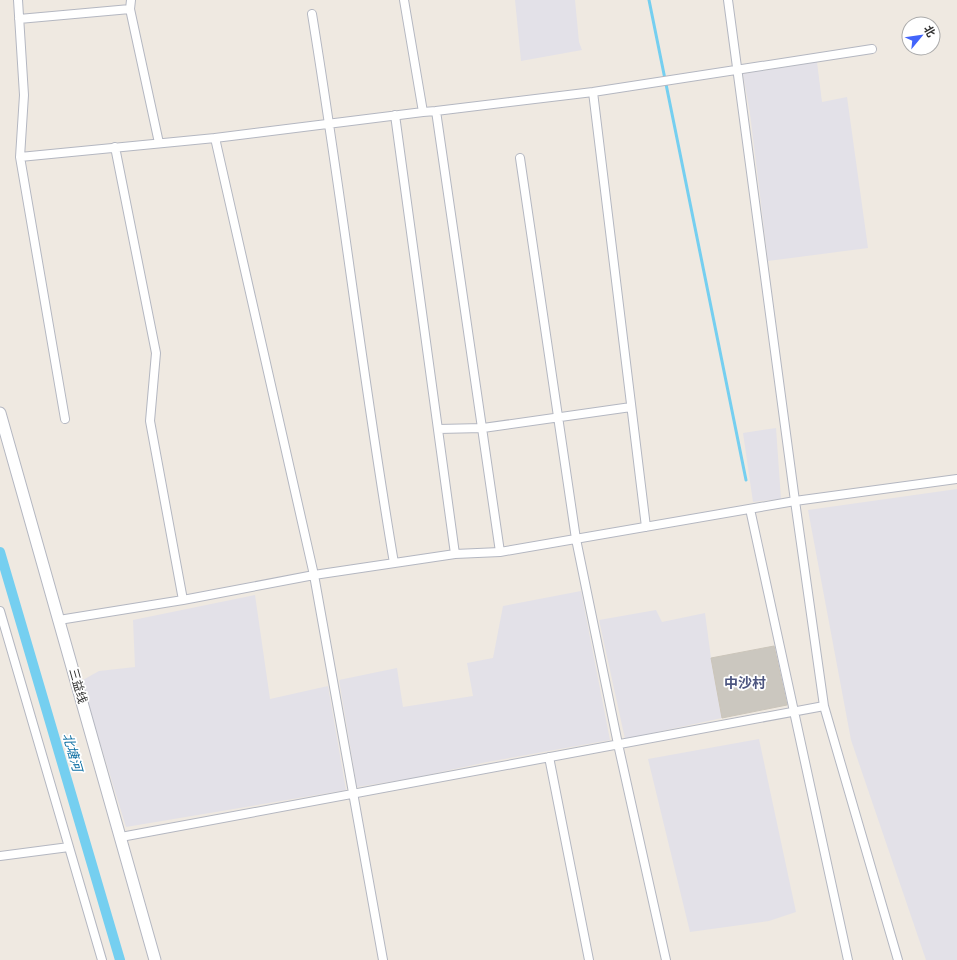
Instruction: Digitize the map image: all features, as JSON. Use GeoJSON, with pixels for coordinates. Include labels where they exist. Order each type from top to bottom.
{"type":"FeatureCollection","features":[{"type":"Feature","properties":{"kind":"main road","name":"三益线"},"geometry":{"type":"LineString","coordinates":[[0,413],[156,960]]}},
{"type":"Feature","properties":{"kind":"street"},"geometry":{"type":"LineString","coordinates":[[18,0],[24,95],[20,157],[65,419]]}},
{"type":"Feature","properties":{"kind":"street"},"geometry":{"type":"LineString","coordinates":[[131,0],[130,9],[159,143]]}},
{"type":"Feature","properties":{"kind":"street"},"geometry":{"type":"LineString","coordinates":[[404,0],[423,112]]}},
{"type":"Feature","properties":{"kind":"street"},"geometry":{"type":"LineString","coordinates":[[728,0],[824,706],[898,960]]}},
{"type":"Feature","properties":{"kind":"street"},"geometry":{"type":"LineString","coordinates":[[19,19],[130,9]]}},
{"type":"Feature","properties":{"kind":"street"},"geometry":{"type":"LineString","coordinates":[[312,14],[330,123],[375,449],[394,563]]}},
{"type":"Feature","properties":{"kind":"street"},"geometry":{"type":"LineString","coordinates":[[20,157],[215,138],[593,92],[872,49]]}},
{"type":"Feature","properties":{"kind":"street"},"geometry":{"type":"LineString","coordinates":[[593,92],[646,527]]}},
{"type":"Feature","properties":{"kind":"street"},"geometry":{"type":"LineString","coordinates":[[436,111],[500,552]]}},
{"type":"Feature","properties":{"kind":"street"},"geometry":{"type":"LineString","coordinates":[[395,116],[455,554]]}},
{"type":"Feature","properties":{"kind":"street"},"geometry":{"type":"LineString","coordinates":[[215,138],[314,575],[383,960]]}},
{"type":"Feature","properties":{"kind":"street"},"geometry":{"type":"LineString","coordinates":[[115,147],[156,353],[150,420],[182,600]]}},
{"type":"Feature","properties":{"kind":"street"},"geometry":{"type":"LineString","coordinates":[[520,158],[576,539],[618,744],[666,960]]}},
{"type":"Feature","properties":{"kind":"street"},"geometry":{"type":"LineString","coordinates":[[438,429],[483,428],[631,407]]}},
{"type":"Feature","properties":{"kind":"street"},"geometry":{"type":"LineString","coordinates":[[59,620],[182,600],[314,575],[455,554],[500,552],[795,501],[957,479]]}},
{"type":"Feature","properties":{"kind":"street"},"geometry":{"type":"LineString","coordinates":[[750,509],[848,960]]}},
{"type":"Feature","properties":{"kind":"street"},"geometry":{"type":"LineString","coordinates":[[0,611],[102,960]]}},
{"type":"Feature","properties":{"kind":"street"},"geometry":{"type":"LineString","coordinates":[[121,837],[824,706]]}},
{"type":"Feature","properties":{"kind":"street"},"geometry":{"type":"LineString","coordinates":[[549,757],[588,960]]}},
{"type":"Feature","properties":{"kind":"street"},"geometry":{"type":"LineString","coordinates":[[0,856],[69,847]]}},
{"type":"Feature","properties":{"kind":"shaded area"},"geometry":{"type":"Polygon","coordinates":[[[515,0],[575,0],[579,42],[582,50],[521,61],[515,0]]]}},
{"type":"Feature","properties":{"kind":"shaded area"},"geometry":{"type":"Polygon","coordinates":[[[817,62],[822,102],[847,97],[868,248],[768,261],[750,114],[743,74],[817,62]]]}},
{"type":"Feature","properties":{"kind":"shaded area"},"geometry":{"type":"Polygon","coordinates":[[[776,428],[781,499],[753,502],[743,433],[776,428]]]}},
{"type":"Feature","properties":{"kind":"shaded area"},"geometry":{"type":"Polygon","coordinates":[[[957,489],[957,960],[926,960],[851,740],[808,510],[957,489]]]}},
{"type":"Feature","properties":{"kind":"shaded area"},"geometry":{"type":"Polygon","coordinates":[[[581,591],[610,740],[487,762],[413,778],[357,787],[339,680],[397,668],[403,707],[473,696],[467,663],[493,658],[503,606],[581,591]]]}},
{"type":"Feature","properties":{"kind":"shaded area"},"geometry":{"type":"Polygon","coordinates":[[[255,595],[270,699],[328,686],[346,790],[126,827],[81,681],[99,671],[135,667],[133,620],[255,595]]]}},
{"type":"Feature","properties":{"kind":"shaded area"},"geometry":{"type":"Polygon","coordinates":[[[656,610],[662,622],[705,613],[711,658],[722,718],[625,739],[599,620],[656,610]]]}},
{"type":"Feature","properties":{"kind":"shaded area"},"geometry":{"type":"Polygon","coordinates":[[[759,739],[796,912],[769,921],[690,932],[648,759],[759,739]]]}},
{"type":"Feature","properties":{"kind":"building"},"geometry":{"type":"Polygon","coordinates":[[[774,646],[787,705],[722,718],[711,658],[774,646]]]}},
{"type":"Feature","properties":{"kind":"waterway"},"geometry":{"type":"LineString","coordinates":[[649,0],[746,480]]}},
{"type":"Feature","properties":{"kind":"waterway","name":"北塘河"},"geometry":{"type":"LineString","coordinates":[[0,552],[120,960]]}},
{"type":"Feature","properties":{"kind":"district","name":"中沙村"},"geometry":{"type":"Point","coordinates":[745,683]}}]}
